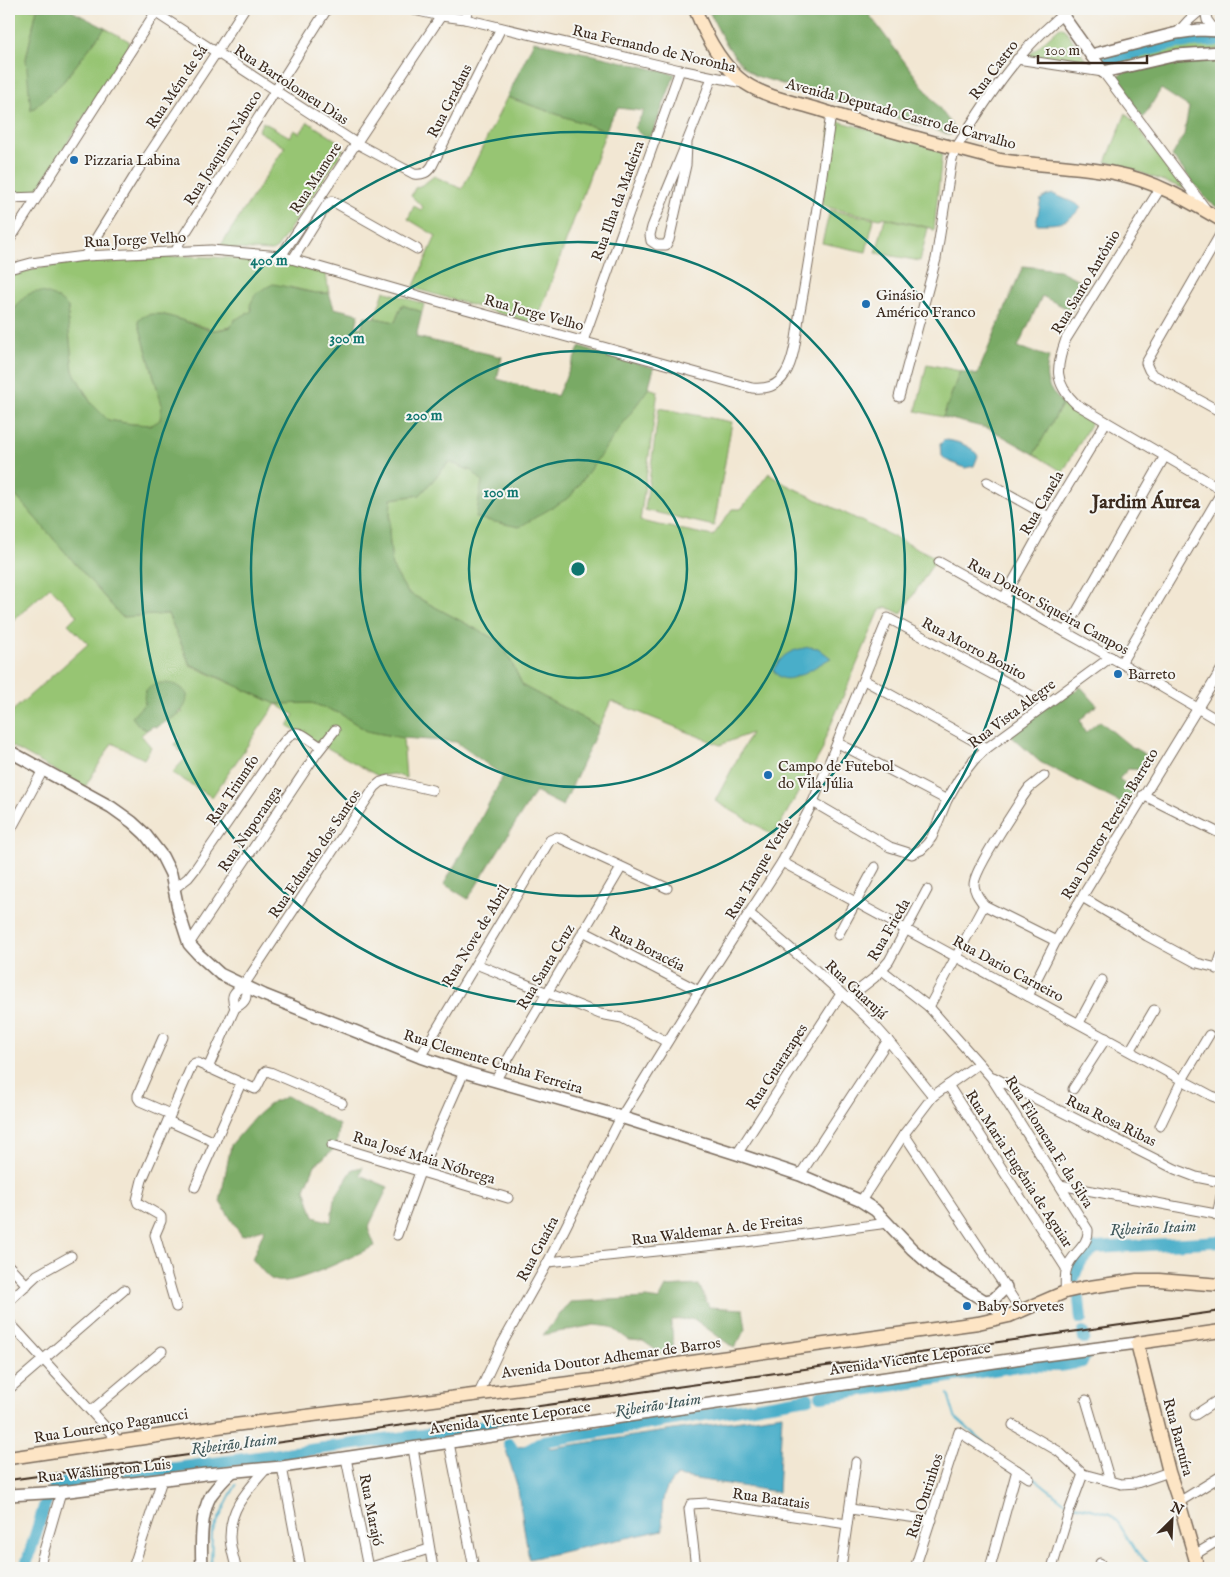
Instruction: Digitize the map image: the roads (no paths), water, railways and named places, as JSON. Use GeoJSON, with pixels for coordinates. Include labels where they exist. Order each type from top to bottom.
{"type":"FeatureCollection","features":[{"type":"Feature","properties":{"kind":"main road","name":"Avenida Deputado Castro de Carvalho"},"geometry":{"type":"LineString","coordinates":[[695,9],[706,34],[724,62],[735,74],[746,84],[776,97],[956,148],[1016,162],[1113,172],[1129,176],[1195,201],[1206,211],[1221,220]]}},
{"type":"Feature","properties":{"kind":"main road","name":"Avenida Doutor Adhemar de Barros"},"geometry":{"type":"LineString","coordinates":[[218,1427],[609,1378],[670,1365],[978,1323],[1022,1312],[1073,1290],[1137,1280],[1221,1285]]}},
{"type":"Feature","properties":{"kind":"main road"},"geometry":{"type":"LineString","coordinates":[[1137,1343],[1221,1331]]}},
{"type":"Feature","properties":{"kind":"main road","name":"Rua Bartuíra"},"geometry":{"type":"LineString","coordinates":[[1137,1343],[1169,1472],[1198,1568]]}},
{"type":"Feature","properties":{"kind":"main road","name":"Rua Lourenço Paganucci"},"geometry":{"type":"LineString","coordinates":[[9,1458],[218,1427]]}},
{"type":"Feature","properties":{"kind":"street","name":"Rua Mém de Sá"},"geometry":{"type":"LineString","coordinates":[[85,256],[137,172],[244,9]]}},
{"type":"Feature","properties":{"kind":"street","name":"Rua Joaquim Nabuco"},"geometry":{"type":"LineString","coordinates":[[176,252],[179,243],[327,9]]}},
{"type":"Feature","properties":{"kind":"street","name":"Rua Fernando de Noronha"},"geometry":{"type":"LineString","coordinates":[[409,9],[746,84]]}},
{"type":"Feature","properties":{"kind":"street"},"geometry":{"type":"LineString","coordinates":[[465,20],[468,9]]}},
{"type":"Feature","properties":{"kind":"street"},"geometry":{"type":"LineString","coordinates":[[1177,33],[1203,9],[1207,20],[1218,31]]}},
{"type":"Feature","properties":{"kind":"street","name":"Rua Bartolomeu Dias"},"geometry":{"type":"LineString","coordinates":[[157,11],[216,53],[356,143],[414,174]]}},
{"type":"Feature","properties":{"kind":"street"},"geometry":{"type":"LineString","coordinates":[[9,241],[157,11]]}},
{"type":"Feature","properties":{"kind":"street"},"geometry":{"type":"LineString","coordinates":[[1064,11],[1091,55],[1195,201]]}},
{"type":"Feature","properties":{"kind":"street","name":"Rua Castro"},"geometry":{"type":"LineString","coordinates":[[956,148],[1017,59],[1064,11]]}},
{"type":"Feature","properties":{"kind":"street","name":"Rua Mamore"},"geometry":{"type":"LineString","coordinates":[[281,256],[441,16]]}},
{"type":"Feature","properties":{"kind":"street","name":"Rua Gradaus"},"geometry":{"type":"LineString","coordinates":[[414,174],[424,174],[432,166],[501,28]]}},
{"type":"Feature","properties":{"kind":"street"},"geometry":{"type":"LineString","coordinates":[[1091,55],[1177,33],[1198,30],[1218,31]]}},
{"type":"Feature","properties":{"kind":"street"},"geometry":{"type":"LineString","coordinates":[[1017,59],[1103,72],[1177,56],[1221,52]]}},
{"type":"Feature","properties":{"kind":"street","name":"Rua Ilha da Madeira"},"geometry":{"type":"LineString","coordinates":[[583,341],[680,70]]}},
{"type":"Feature","properties":{"kind":"street"},"geometry":{"type":"LineString","coordinates":[[687,144],[686,165],[669,240],[666,245],[657,245],[652,241],[650,235],[652,227],[687,144],[712,77]]}},
{"type":"Feature","properties":{"kind":"street","name":"Rua Jorge Velho"},"geometry":{"type":"LineString","coordinates":[[9,269],[31,263],[85,256],[211,250],[281,256],[752,388],[765,389],[779,382],[789,368],[810,254],[831,114]]}},
{"type":"Feature","properties":{"kind":"street"},"geometry":{"type":"LineString","coordinates":[[899,398],[936,260],[952,159],[956,148]]}},
{"type":"Feature","properties":{"kind":"street","name":"Rua Santo Antônio"},"geometry":{"type":"LineString","coordinates":[[1161,187],[1066,339],[1060,356],[1058,371],[1060,383],[1067,396],[1076,404],[1221,489]]}},
{"type":"Feature","properties":{"kind":"street"},"geometry":{"type":"LineString","coordinates":[[9,198],[37,197]]}},
{"type":"Feature","properties":{"kind":"street"},"geometry":{"type":"LineString","coordinates":[[293,259],[328,203],[332,200],[417,249]]}},
{"type":"Feature","properties":{"kind":"street"},"geometry":{"type":"LineString","coordinates":[[1221,233],[1146,363],[1152,374],[1221,412]]}},
{"type":"Feature","properties":{"kind":"street","name":"Rua Canela"},"geometry":{"type":"LineString","coordinates":[[1004,598],[1106,422]]}},
{"type":"Feature","properties":{"kind":"street"},"geometry":{"type":"LineString","coordinates":[[1065,632],[1165,456]]}},
{"type":"Feature","properties":{"kind":"street"},"geometry":{"type":"LineString","coordinates":[[987,482],[1049,518]]}},
{"type":"Feature","properties":{"kind":"street"},"geometry":{"type":"LineString","coordinates":[[1122,663],[1221,493]]}},
{"type":"Feature","properties":{"kind":"street","name":"Rua Doutor Siqueira Campos"},"geometry":{"type":"LineString","coordinates":[[939,562],[1122,663],[1221,722]]}},
{"type":"Feature","properties":{"kind":"street","name":"Rua Tanque Verde"},"geometry":{"type":"LineString","coordinates":[[621,1117],[782,862],[813,802],[888,618]]}},
{"type":"Feature","properties":{"kind":"street","name":"Rua Morro Bonito"},"geometry":{"type":"LineString","coordinates":[[888,618],[1047,704]]}},
{"type":"Feature","properties":{"kind":"street","name":"Rua Vista Alegre"},"geometry":{"type":"LineString","coordinates":[[813,802],[890,847],[912,854],[921,850],[932,837],[947,800],[966,769],[987,748],[1111,657]]}},
{"type":"Feature","properties":{"kind":"street","name":"Rua Doutor Pereira Barreto"},"geometry":{"type":"LineString","coordinates":[[1028,996],[1056,941],[1082,897],[1221,670]]}},
{"type":"Feature","properties":{"kind":"street"},"geometry":{"type":"LineString","coordinates":[[864,680],[987,748]]}},
{"type":"Feature","properties":{"kind":"street","name":"Rua Nuporanga"},"geometry":{"type":"LineString","coordinates":[[190,944],[334,730]]}},
{"type":"Feature","properties":{"kind":"street","name":"Rua Triumfo"},"geometry":{"type":"LineString","coordinates":[[175,888],[188,878],[196,868],[289,735],[298,732],[321,747]]}},
{"type":"Feature","properties":{"kind":"street"},"geometry":{"type":"LineString","coordinates":[[838,743],[947,800]]}},
{"type":"Feature","properties":{"kind":"street","name":"Rua Clemente Cunha Ferreira"},"geometry":{"type":"LineString","coordinates":[[9,751],[104,803],[132,822],[145,834],[162,856],[171,874],[179,913],[190,944],[220,974],[420,1057],[737,1154],[800,1175],[861,1201],[875,1210],[938,1272],[1009,1316]]}},
{"type":"Feature","properties":{"kind":"street"},"geometry":{"type":"LineString","coordinates":[[9,833],[43,770]]}},
{"type":"Feature","properties":{"kind":"street"},"geometry":{"type":"LineString","coordinates":[[1044,776],[1029,788],[981,866],[974,886],[984,905],[1056,941]]}},
{"type":"Feature","properties":{"kind":"street","name":"Rua Eduardo dos Santos"},"geometry":{"type":"LineString","coordinates":[[208,1068],[235,1008],[245,1000],[247,994],[244,985],[379,784],[389,780],[432,790]]}},
{"type":"Feature","properties":{"kind":"street"},"geometry":{"type":"LineString","coordinates":[[1143,795],[1221,834]]}},
{"type":"Feature","properties":{"kind":"street","name":"Rua Nove de Abril"},"geometry":{"type":"LineString","coordinates":[[420,1057],[546,844],[553,838],[562,839],[621,868]]}},
{"type":"Feature","properties":{"kind":"street","name":"Rua Dario Carneiro"},"geometry":{"type":"LineString","coordinates":[[782,862],[1182,1080],[1221,1099]]}},
{"type":"Feature","properties":{"kind":"street"},"geometry":{"type":"LineString","coordinates":[[838,935],[875,867]]}},
{"type":"Feature","properties":{"kind":"street"},"geometry":{"type":"LineString","coordinates":[[621,868],[667,888]]}},
{"type":"Feature","properties":{"kind":"street","name":"Rua Santa Cruz"},"geometry":{"type":"LineString","coordinates":[[495,1081],[621,868]]}},
{"type":"Feature","properties":{"kind":"street","name":"Rua Frieda"},"geometry":{"type":"LineString","coordinates":[[844,997],[882,970],[889,961],[927,890]]}},
{"type":"Feature","properties":{"kind":"street"},"geometry":{"type":"LineString","coordinates":[[1082,897],[1197,963],[1219,969],[1221,956]]}},
{"type":"Feature","properties":{"kind":"street"},"geometry":{"type":"LineString","coordinates":[[929,1007],[984,905]]}},
{"type":"Feature","properties":{"kind":"street","name":"Rua Guarujá"},"geometry":{"type":"LineString","coordinates":[[750,914],[844,997],[888,1040],[933,1096]]}},
{"type":"Feature","properties":{"kind":"street","name":"Rua Boracéia"},"geometry":{"type":"LineString","coordinates":[[583,931],[699,991]]}},
{"type":"Feature","properties":{"kind":"street"},"geometry":{"type":"LineString","coordinates":[[476,964],[600,1014],[622,1018],[667,1042]]}},
{"type":"Feature","properties":{"kind":"street","name":"Rua Filomena F. da Silva"},"geometry":{"type":"LineString","coordinates":[[882,970],[929,1007],[991,1077],[1088,1230],[1088,1238],[1066,1268]]}},
{"type":"Feature","properties":{"kind":"street"},"geometry":{"type":"LineString","coordinates":[[1079,1023],[1102,980]]}},
{"type":"Feature","properties":{"kind":"street","name":"Rua Guararapes"},"geometry":{"type":"LineString","coordinates":[[737,1154],[844,997]]}},
{"type":"Feature","properties":{"kind":"street"},"geometry":{"type":"LineString","coordinates":[[1130,1051],[1154,1010]]}},
{"type":"Feature","properties":{"kind":"street"},"geometry":{"type":"LineString","coordinates":[[1160,1126],[1182,1080],[1209,1034]]}},
{"type":"Feature","properties":{"kind":"street"},"geometry":{"type":"LineString","coordinates":[[163,1038],[138,1098],[140,1101],[215,1142]]}},
{"type":"Feature","properties":{"kind":"street"},"geometry":{"type":"LineString","coordinates":[[1073,1089],[1106,1038]]}},
{"type":"Feature","properties":{"kind":"street"},"geometry":{"type":"LineString","coordinates":[[800,1175],[888,1040]]}},
{"type":"Feature","properties":{"kind":"street"},"geometry":{"type":"LineString","coordinates":[[176,1306],[155,1235],[161,1217],[159,1214],[138,1204],[137,1200],[142,1180],[192,1065],[198,1063],[255,1089],[264,1073],[266,1071],[270,1072],[342,1104]]}},
{"type":"Feature","properties":{"kind":"street"},"geometry":{"type":"LineString","coordinates":[[861,1201],[904,1134],[933,1096],[978,1064]]}},
{"type":"Feature","properties":{"kind":"street"},"geometry":{"type":"LineString","coordinates":[[397,1235],[420,1172],[464,1072]]}},
{"type":"Feature","properties":{"kind":"street","name":"Rua Rosa Ribas"},"geometry":{"type":"LineString","coordinates":[[991,1077],[1176,1169],[1196,1177],[1221,1182]]}},
{"type":"Feature","properties":{"kind":"street"},"geometry":{"type":"LineString","coordinates":[[195,1187],[241,1083]]}},
{"type":"Feature","properties":{"kind":"street","name":"Rua Maria Eugênia de Aguiar"},"geometry":{"type":"LineString","coordinates":[[948,1085],[1066,1268]]}},
{"type":"Feature","properties":{"kind":"street","name":"Rua Guaíra"},"geometry":{"type":"LineString","coordinates":[[479,1393],[502,1344],[548,1262],[621,1117]]}},
{"type":"Feature","properties":{"kind":"street"},"geometry":{"type":"LineString","coordinates":[[904,1134],[1022,1312]]}},
{"type":"Feature","properties":{"kind":"street","name":"Rua José Maia Nóbrega"},"geometry":{"type":"LineString","coordinates":[[332,1145],[508,1198]]}},
{"type":"Feature","properties":{"kind":"street"},"geometry":{"type":"LineString","coordinates":[[1060,1186],[1219,1216],[1221,1196]]}},
{"type":"Feature","properties":{"kind":"street","name":"Rua Waldemar A. de Freitas"},"geometry":{"type":"LineString","coordinates":[[548,1262],[745,1242],[888,1223]]}},
{"type":"Feature","properties":{"kind":"street"},"geometry":{"type":"LineString","coordinates":[[9,1301],[37,1276],[71,1256]]}},
{"type":"Feature","properties":{"kind":"street"},"geometry":{"type":"LineString","coordinates":[[9,1266],[27,1285]]}},
{"type":"Feature","properties":{"kind":"street"},"geometry":{"type":"LineString","coordinates":[[1066,1268],[1073,1290]]}},
{"type":"Feature","properties":{"kind":"street"},"geometry":{"type":"LineString","coordinates":[[985,1301],[994,1299],[1006,1287]]}},
{"type":"Feature","properties":{"kind":"street"},"geometry":{"type":"LineString","coordinates":[[9,1390],[124,1290]]}},
{"type":"Feature","properties":{"kind":"street"},"geometry":{"type":"LineString","coordinates":[[9,1322],[119,1442]]}},
{"type":"Feature","properties":{"kind":"street","name":"Avenida Vicente Leporace"},"geometry":{"type":"LineString","coordinates":[[232,1472],[346,1458],[1022,1358],[1137,1343]]}},
{"type":"Feature","properties":{"kind":"street"},"geometry":{"type":"LineString","coordinates":[[91,1411],[162,1351]]}},
{"type":"Feature","properties":{"kind":"street"},"geometry":{"type":"LineString","coordinates":[[1195,1415],[1221,1398]]}},
{"type":"Feature","properties":{"kind":"street"},"geometry":{"type":"LineString","coordinates":[[1086,1400],[1110,1481]]}},
{"type":"Feature","properties":{"kind":"street"},"geometry":{"type":"LineString","coordinates":[[1013,1425],[1058,1451],[1083,1474],[1121,1484],[1137,1483],[1169,1472]]}},
{"type":"Feature","properties":{"kind":"street","name":"Rua Ourinhos"},"geometry":{"type":"LineString","coordinates":[[915,1568],[960,1432],[1017,1470]]}},
{"type":"Feature","properties":{"kind":"street"},"geometry":{"type":"LineString","coordinates":[[449,1443],[474,1568]]}},
{"type":"Feature","properties":{"kind":"street"},"geometry":{"type":"LineString","coordinates":[[413,1448],[433,1568]]}},
{"type":"Feature","properties":{"kind":"street","name":"Rua Marajó"},"geometry":{"type":"LineString","coordinates":[[346,1458],[368,1568]]}},
{"type":"Feature","properties":{"kind":"street"},"geometry":{"type":"LineString","coordinates":[[841,1568],[856,1462]]}},
{"type":"Feature","properties":{"kind":"street"},"geometry":{"type":"LineString","coordinates":[[282,1467],[300,1568]]}},
{"type":"Feature","properties":{"kind":"street"},"geometry":{"type":"LineString","coordinates":[[236,1568],[230,1539],[233,1514],[244,1496],[266,1469]]}},
{"type":"Feature","properties":{"kind":"street"},"geometry":{"type":"LineString","coordinates":[[990,1568],[1017,1470],[1029,1478]]}},
{"type":"Feature","properties":{"kind":"street"},"geometry":{"type":"LineString","coordinates":[[202,1568],[204,1517],[207,1503],[219,1485],[232,1472]]}},
{"type":"Feature","properties":{"kind":"street","name":"Rua Washington Luis"},"geometry":{"type":"LineString","coordinates":[[9,1496],[232,1472]]}},
{"type":"Feature","properties":{"kind":"street"},"geometry":{"type":"LineString","coordinates":[[1052,1568],[1083,1474]]}},
{"type":"Feature","properties":{"kind":"street"},"geometry":{"type":"LineString","coordinates":[[1179,1502],[1221,1476]]}},
{"type":"Feature","properties":{"kind":"street"},"geometry":{"type":"LineString","coordinates":[[133,1568],[162,1480]]}},
{"type":"Feature","properties":{"kind":"street"},"geometry":{"type":"LineString","coordinates":[[39,1568],[57,1492]]}},
{"type":"Feature","properties":{"kind":"street","name":"Rua Batatais"},"geometry":{"type":"LineString","coordinates":[[696,1568],[689,1509],[691,1504],[707,1503],[847,1524]]}},
{"type":"Feature","properties":{"kind":"street"},"geometry":{"type":"LineString","coordinates":[[850,1509],[932,1520]]}},
{"type":"Feature","properties":{"kind":"street"},"geometry":{"type":"LineString","coordinates":[[1194,1555],[1221,1539]]}},
{"type":"Feature","properties":{"kind":"street"},"geometry":{"type":"LineString","coordinates":[[368,1568],[429,1548]]}},
{"type":"Feature","properties":{"kind":"water"},"geometry":{"type":"Polygon","coordinates":[[[1053,194],[1077,204],[1081,208],[1066,221],[1036,224],[1041,199],[1053,194]]]}},
{"type":"Feature","properties":{"kind":"water"},"geometry":{"type":"Polygon","coordinates":[[[944,440],[958,442],[976,452],[978,456],[974,466],[965,468],[946,460],[941,455],[940,444],[944,440]]]}},
{"type":"Feature","properties":{"kind":"water"},"geometry":{"type":"Polygon","coordinates":[[[809,647],[818,648],[831,658],[793,678],[787,679],[778,676],[773,670],[780,660],[788,654],[809,647]]]}},
{"type":"Feature","properties":{"kind":"water"},"geometry":{"type":"Polygon","coordinates":[[[782,1414],[778,1492],[677,1476],[671,1482],[664,1495],[662,1508],[663,1530],[529,1559],[517,1485],[506,1450],[539,1442],[551,1448],[782,1414]]]}},
{"type":"Feature","properties":{"kind":"waterway"},"geometry":{"type":"LineString","coordinates":[[1108,60],[1177,43],[1221,40]]}},
{"type":"Feature","properties":{"kind":"waterway","name":"Ribeirão Itaim"},"geometry":{"type":"LineString","coordinates":[[1074,1278],[1082,1261],[1096,1248],[1221,1241]]}},
{"type":"Feature","properties":{"kind":"waterway","name":"Ribeirão Itaim"},"geometry":{"type":"LineString","coordinates":[[1079,1299],[1081,1319]]}},
{"type":"Feature","properties":{"kind":"waterway","name":"Ribeirão Itaim"},"geometry":{"type":"LineString","coordinates":[[1083,1333],[1084,1338]]}},
{"type":"Feature","properties":{"kind":"waterway","name":"Ribeirão Itaim"},"geometry":{"type":"LineString","coordinates":[[821,1396],[1024,1365],[1059,1366],[1082,1362],[1085,1356]]}},
{"type":"Feature","properties":{"kind":"waterway"},"geometry":{"type":"LineString","coordinates":[[948,1394],[955,1417],[990,1448]]}},
{"type":"Feature","properties":{"kind":"waterway","name":"Ribeirão Itaim"},"geometry":{"type":"LineString","coordinates":[[527,1451],[544,1441],[808,1398]]}},
{"type":"Feature","properties":{"kind":"waterway","name":"Ribeirão Itaim"},"geometry":{"type":"LineString","coordinates":[[25,1568],[45,1504],[54,1488],[65,1483],[503,1424],[505,1426]]}},
{"type":"Feature","properties":{"kind":"waterway","name":"Ribeirão Itaim"},"geometry":{"type":"LineString","coordinates":[[509,1444],[521,1463]]}},
{"type":"Feature","properties":{"kind":"waterway","name":"Ribeirão Itaim"},"geometry":{"type":"LineString","coordinates":[[215,1464],[219,1468]]}},
{"type":"Feature","properties":{"kind":"waterway"},"geometry":{"type":"LineString","coordinates":[[1033,1477],[1063,1501],[1069,1503]]}},
{"type":"Feature","properties":{"kind":"waterway"},"geometry":{"type":"LineString","coordinates":[[211,1568],[212,1533],[236,1485]]}},
{"type":"Feature","properties":{"kind":"waterway"},"geometry":{"type":"LineString","coordinates":[[1074,1505],[1111,1514],[1137,1553],[1153,1568]]}},
{"type":"Feature","properties":{"kind":"railway"},"geometry":{"type":"LineString","coordinates":[[9,1480],[1221,1311]]}},
{"type":"Feature","properties":{"kind":"place","name":"Pizzaria Labina"},"geometry":{"type":"Point","coordinates":[74,160]}},
{"type":"Feature","properties":{"kind":"place","name":"Ginásio Américo Franco"},"geometry":{"type":"Point","coordinates":[866,304]}},
{"type":"Feature","properties":{"kind":"place","name":"Barreto"},"geometry":{"type":"Point","coordinates":[1118,674]}},
{"type":"Feature","properties":{"kind":"place","name":"Campo de Futebol do Vila Júlia"},"geometry":{"type":"Point","coordinates":[768,775]}},
{"type":"Feature","properties":{"kind":"place","name":"Baby Sorvetes"},"geometry":{"type":"Point","coordinates":[967,1306]}},
{"type":"Feature","properties":{"kind":"district","name":"Jardim Áurea"},"geometry":{"type":"Point","coordinates":[1146,502]}}]}
